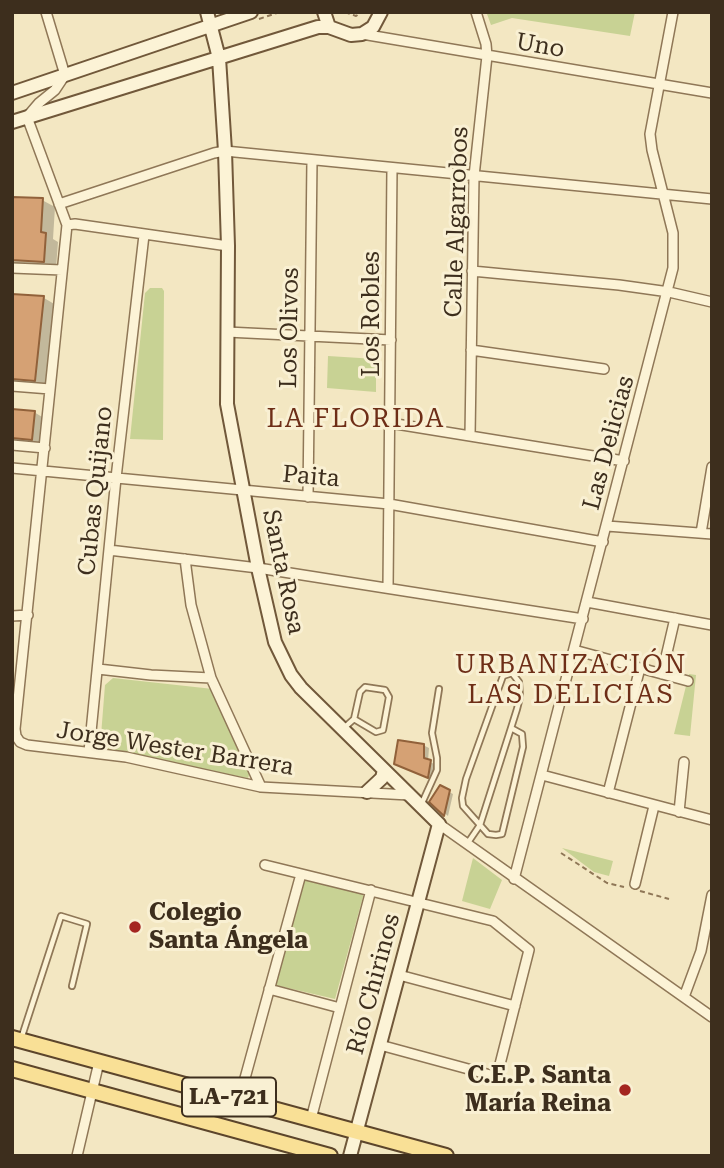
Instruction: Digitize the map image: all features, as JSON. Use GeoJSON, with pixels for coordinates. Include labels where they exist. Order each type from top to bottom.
{"type":"FeatureCollection","features":[{"type":"Feature","properties":{"kind":"main road","name":"LA-721"},"geometry":{"type":"LineString","coordinates":[[16,1039],[446,1156]]}},
{"type":"Feature","properties":{"kind":"main road","name":"LA-721"},"geometry":{"type":"LineString","coordinates":[[12,1069],[330,1156]]}},
{"type":"Feature","properties":{"kind":"street"},"geometry":{"type":"LineString","coordinates":[[46,12],[65,75]]}},
{"type":"Feature","properties":{"kind":"street","name":"Santa Rosa"},"geometry":{"type":"LineString","coordinates":[[207,12],[219,58],[225,151],[228,246],[227,404],[258,568],[281,657],[301,688],[439,824],[712,1017]]}},
{"type":"Feature","properties":{"kind":"street"},"geometry":{"type":"LineString","coordinates":[[324,12],[328,27]]}},
{"type":"Feature","properties":{"kind":"street"},"geometry":{"type":"LineString","coordinates":[[12,122],[317,26],[328,27],[351,36],[362,34],[373,27],[381,12]]}},
{"type":"Feature","properties":{"kind":"street","name":"Calle Algarrobos"},"geometry":{"type":"LineString","coordinates":[[470,436],[474,176],[487,56],[477,12]]}},
{"type":"Feature","properties":{"kind":"street","name":"Las Delicias"},"geometry":{"type":"LineString","coordinates":[[514,879],[669,292],[674,250],[673,233],[650,134],[673,12]]}},
{"type":"Feature","properties":{"kind":"street"},"geometry":{"type":"LineString","coordinates":[[12,93],[212,26],[253,16]]}},
{"type":"Feature","properties":{"kind":"street","name":"Uno"},"geometry":{"type":"LineString","coordinates":[[362,34],[712,93]]}},
{"type":"Feature","properties":{"kind":"street"},"geometry":{"type":"LineString","coordinates":[[27,117],[55,90],[65,75]]}},
{"type":"Feature","properties":{"kind":"street"},"geometry":{"type":"LineString","coordinates":[[12,616],[27,615],[66,225],[27,117]]}},
{"type":"Feature","properties":{"kind":"street"},"geometry":{"type":"LineString","coordinates":[[59,204],[225,151],[712,199]]}},
{"type":"Feature","properties":{"kind":"street","name":"Los Olivos"},"geometry":{"type":"LineString","coordinates":[[308,497],[312,160]]}},
{"type":"Feature","properties":{"kind":"street","name":"Los Robles"},"geometry":{"type":"LineString","coordinates":[[388,588],[392,168]]}},
{"type":"Feature","properties":{"kind":"street"},"geometry":{"type":"LineString","coordinates":[[66,225],[75,224],[228,246]]}},
{"type":"Feature","properties":{"kind":"street","name":"Cubas Quijano"},"geometry":{"type":"LineString","coordinates":[[89,752],[116,478],[144,235]]}},
{"type":"Feature","properties":{"kind":"street"},"geometry":{"type":"LineString","coordinates":[[12,268],[62,270]]}},
{"type":"Feature","properties":{"kind":"street"},"geometry":{"type":"LineString","coordinates":[[472,271],[669,292],[712,302]]}},
{"type":"Feature","properties":{"kind":"street"},"geometry":{"type":"LineString","coordinates":[[227,332],[391,340]]}},
{"type":"Feature","properties":{"kind":"street"},"geometry":{"type":"LineString","coordinates":[[471,350],[604,369]]}},
{"type":"Feature","properties":{"kind":"street"},"geometry":{"type":"LineString","coordinates":[[12,386],[50,389]]}},
{"type":"Feature","properties":{"kind":"street"},"geometry":{"type":"LineString","coordinates":[[390,423],[624,461]]}},
{"type":"Feature","properties":{"kind":"street"},"geometry":{"type":"LineString","coordinates":[[12,445],[45,448]]}},
{"type":"Feature","properties":{"kind":"street"},"geometry":{"type":"LineString","coordinates":[[701,533],[712,467]]}},
{"type":"Feature","properties":{"kind":"street","name":"Paita"},"geometry":{"type":"LineString","coordinates":[[12,468],[389,504],[603,542]]}},
{"type":"Feature","properties":{"kind":"street"},"geometry":{"type":"LineString","coordinates":[[607,526],[712,534]]}},
{"type":"Feature","properties":{"kind":"street"},"geometry":{"type":"LineString","coordinates":[[109,550],[258,568],[583,619]]}},
{"type":"Feature","properties":{"kind":"street"},"geometry":{"type":"LineString","coordinates":[[185,559],[191,605],[211,678],[261,787]]}},
{"type":"Feature","properties":{"kind":"street"},"geometry":{"type":"LineString","coordinates":[[587,603],[712,625]]}},
{"type":"Feature","properties":{"kind":"street","name":"Jorge Wester Barrera"},"geometry":{"type":"LineString","coordinates":[[27,615],[15,729],[20,742],[27,746],[126,757],[261,787],[409,795]]}},
{"type":"Feature","properties":{"kind":"street"},"geometry":{"type":"LineString","coordinates":[[662,674],[675,618]]}},
{"type":"Feature","properties":{"kind":"street"},"geometry":{"type":"LineString","coordinates":[[575,650],[688,681]]}},
{"type":"Feature","properties":{"kind":"street"},"geometry":{"type":"LineString","coordinates":[[608,793],[640,668]]}},
{"type":"Feature","properties":{"kind":"street"},"geometry":{"type":"LineString","coordinates":[[98,669],[211,678]]}},
{"type":"Feature","properties":{"kind":"street"},"geometry":{"type":"LineString","coordinates":[[679,812],[684,762]]}},
{"type":"Feature","properties":{"kind":"street"},"geometry":{"type":"LineString","coordinates":[[367,792],[382,778],[384,770]]}},
{"type":"Feature","properties":{"kind":"street"},"geometry":{"type":"LineString","coordinates":[[541,775],[712,820]]}},
{"type":"Feature","properties":{"kind":"street"},"geometry":{"type":"LineString","coordinates":[[635,884],[654,806]]}},
{"type":"Feature","properties":{"kind":"street","name":"Río Chirinos"},"geometry":{"type":"LineString","coordinates":[[350,1156],[439,824]]}},
{"type":"Feature","properties":{"kind":"street"},"geometry":{"type":"LineString","coordinates":[[265,864],[493,921],[525,944],[529,950],[498,1072],[494,1076],[380,1045]]}},
{"type":"Feature","properties":{"kind":"street"},"geometry":{"type":"LineString","coordinates":[[239,1100],[301,874]]}},
{"type":"Feature","properties":{"kind":"street"},"geometry":{"type":"LineString","coordinates":[[311,1119],[371,890]]}},
{"type":"Feature","properties":{"kind":"street"},"geometry":{"type":"LineString","coordinates":[[684,997],[701,951],[712,895]]}},
{"type":"Feature","properties":{"kind":"street"},"geometry":{"type":"LineString","coordinates":[[399,975],[515,1006]]}},
{"type":"Feature","properties":{"kind":"street"},"geometry":{"type":"LineString","coordinates":[[269,989],[340,1008]]}},
{"type":"Feature","properties":{"kind":"street"},"geometry":{"type":"LineString","coordinates":[[77,1156],[99,1062]]}},
{"type":"Feature","properties":{"kind":"lane"},"geometry":{"type":"LineString","coordinates":[[467,844],[480,825],[520,697],[519,682],[512,673],[503,676],[466,779],[463,806],[480,825],[488,834],[502,834],[523,747],[522,734],[511,728]]}},
{"type":"Feature","properties":{"kind":"lane"},"geometry":{"type":"LineString","coordinates":[[342,730],[354,719],[360,692],[365,687],[386,690],[389,696],[383,730],[376,732],[354,719]]}},
{"type":"Feature","properties":{"kind":"lane"},"geometry":{"type":"LineString","coordinates":[[420,806],[429,791],[436,769],[437,758],[432,733],[439,689]]}},
{"type":"Feature","properties":{"kind":"lane"},"geometry":{"type":"LineString","coordinates":[[16,1039],[61,916],[87,924],[72,986]]}},
{"type":"Feature","properties":{"kind":"path"},"geometry":{"type":"LineString","coordinates":[[253,16],[280,12]]}},
{"type":"Feature","properties":{"kind":"path"},"geometry":{"type":"LineString","coordinates":[[345,12],[356,16],[362,12]]}},
{"type":"Feature","properties":{"kind":"path"},"geometry":{"type":"LineString","coordinates":[[561,853],[607,883],[669,899]]}},
{"type":"Feature","properties":{"kind":"green space"},"geometry":{"type":"Polygon","coordinates":[[[635,12],[630,36],[512,18],[491,25],[487,14],[635,12]]]}},
{"type":"Feature","properties":{"kind":"green space"},"geometry":{"type":"Polygon","coordinates":[[[150,288],[162,288],[164,291],[163,440],[130,439],[145,293],[150,288]]]}},
{"type":"Feature","properties":{"kind":"green space"},"geometry":{"type":"Polygon","coordinates":[[[328,356],[376,359],[376,392],[327,388],[328,356]]]}},
{"type":"Feature","properties":{"kind":"green space"},"geometry":{"type":"Polygon","coordinates":[[[689,674],[696,675],[690,736],[674,734],[689,674]]]}},
{"type":"Feature","properties":{"kind":"green space"},"geometry":{"type":"Polygon","coordinates":[[[113,678],[213,689],[251,770],[248,778],[100,748],[105,685],[113,678]]]}},
{"type":"Feature","properties":{"kind":"green space"},"geometry":{"type":"Polygon","coordinates":[[[562,848],[613,861],[609,876],[594,872],[562,848]]]}},
{"type":"Feature","properties":{"kind":"green space"},"geometry":{"type":"Polygon","coordinates":[[[473,858],[502,880],[490,909],[462,901],[473,858]]]}},
{"type":"Feature","properties":{"kind":"green space"},"geometry":{"type":"Polygon","coordinates":[[[304,879],[364,893],[335,999],[275,985],[304,879]]]}},
{"type":"Feature","properties":{"kind":"building"},"geometry":{"type":"Polygon","coordinates":[[[12,197],[43,198],[41,232],[46,233],[44,262],[12,260],[12,197]]]}},
{"type":"Feature","properties":{"kind":"building"},"geometry":{"type":"Polygon","coordinates":[[[12,294],[44,296],[35,381],[12,379],[12,294]]]}},
{"type":"Feature","properties":{"kind":"building"},"geometry":{"type":"Polygon","coordinates":[[[12,409],[35,411],[32,440],[12,438],[12,409]]]}},
{"type":"Feature","properties":{"kind":"building"},"geometry":{"type":"Polygon","coordinates":[[[398,740],[424,744],[424,758],[431,760],[428,778],[394,764],[398,740]]]}},
{"type":"Feature","properties":{"kind":"building"},"geometry":{"type":"Polygon","coordinates":[[[440,785],[450,790],[444,816],[429,802],[440,785]]]}},
{"type":"Feature","properties":{"kind":"place","name":"Colegio Santa Ángela"},"geometry":{"type":"Point","coordinates":[135,927]}},
{"type":"Feature","properties":{"kind":"place","name":"C.E.P. Santa María Reina"},"geometry":{"type":"Point","coordinates":[625,1090]}},
{"type":"Feature","properties":{"kind":"district","name":"LA FLORIDA"},"geometry":{"type":"Point","coordinates":[356,419]}},
{"type":"Feature","properties":{"kind":"district","name":"URBANIZACIÓN LAS DELICIAS"},"geometry":{"type":"Point","coordinates":[571,680]}}]}
